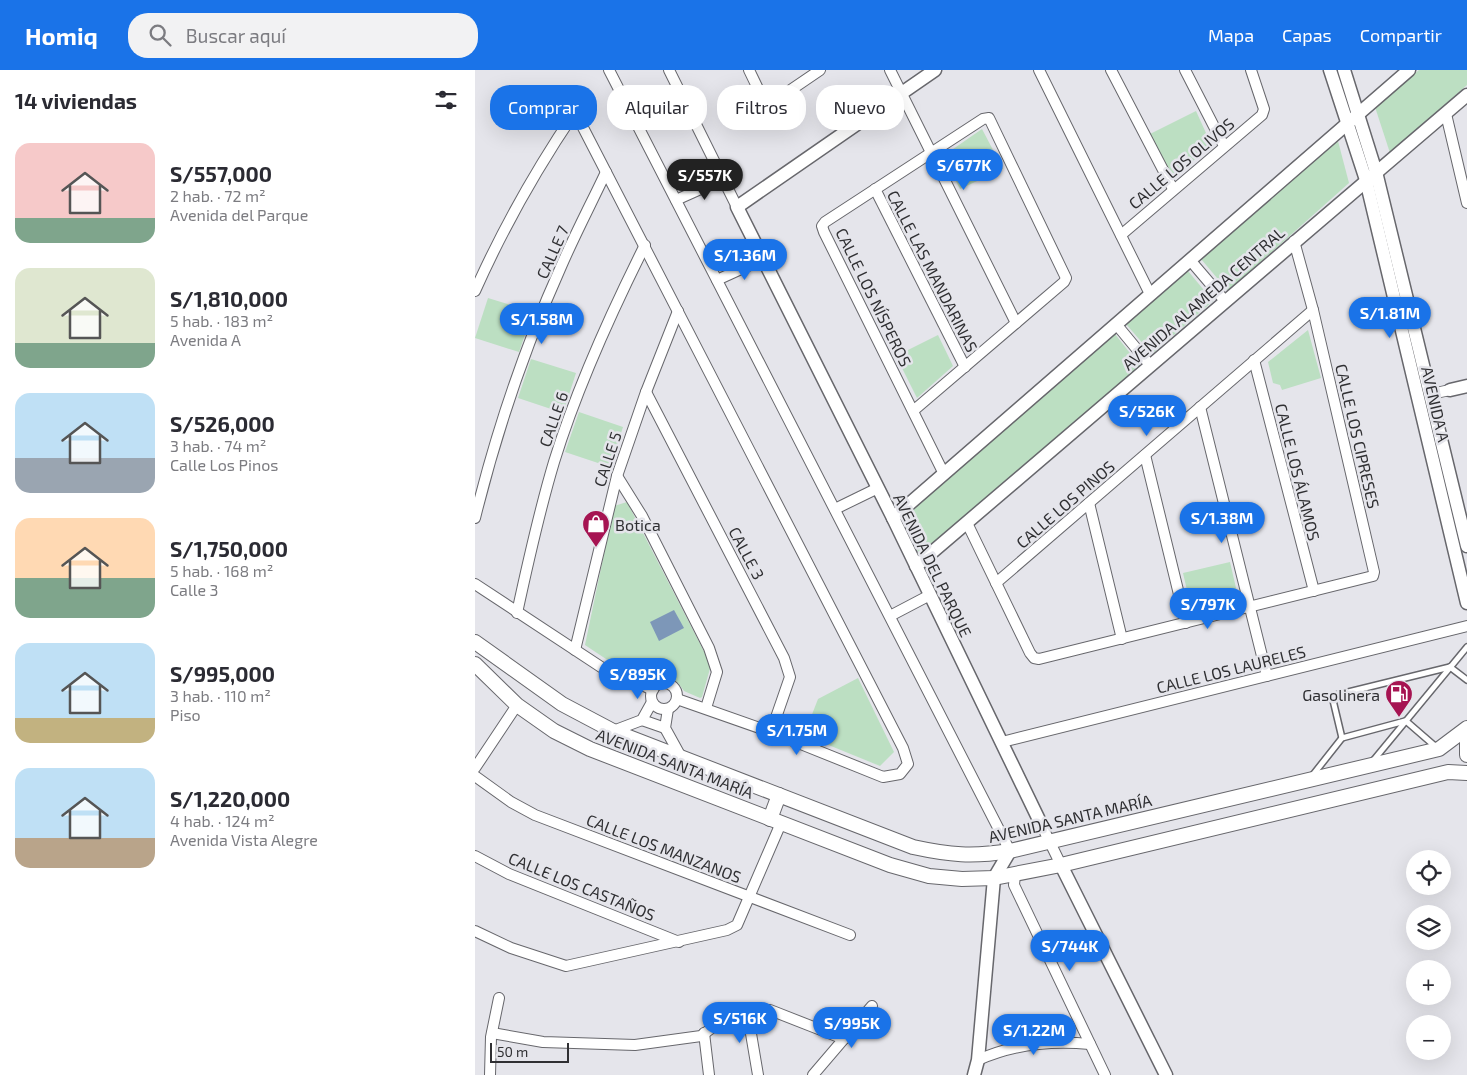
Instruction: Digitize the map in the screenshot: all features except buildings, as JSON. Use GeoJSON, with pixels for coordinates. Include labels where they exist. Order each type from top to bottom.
{"type":"FeatureCollection","features":[{"type":"Feature","properties":{"kind":"main road","name":"AVENIDA SANTA MARÍA"},"geometry":{"type":"LineString","coordinates":[[475,642],[562,704],[613,731],[913,847],[948,855],[981,855],[1010,851],[1439,749],[1467,728]]}},
{"type":"Feature","properties":{"kind":"main road","name":"AVENIDA SANTA MARÍA"},"geometry":{"type":"LineString","coordinates":[[475,664],[517,705],[547,726],[590,749],[890,865],[921,874],[962,879],[994,878],[1061,865],[1448,772],[1467,773]]}},
{"type":"Feature","properties":{"kind":"main road"},"geometry":{"type":"LineString","coordinates":[[547,726],[543,716],[545,708],[555,703],[562,704]]}},
{"type":"Feature","properties":{"kind":"main road"},"geometry":{"type":"LineString","coordinates":[[1467,734],[1467,755]]}},
{"type":"Feature","properties":{"kind":"main road"},"geometry":{"type":"LineString","coordinates":[[775,821],[779,795]]}},
{"type":"Feature","properties":{"kind":"street"},"geometry":{"type":"LineString","coordinates":[[609,70],[1010,851],[994,878],[976,1070]]}},
{"type":"Feature","properties":{"kind":"street","name":"AVENIDA DEL PARQUE"},"geometry":{"type":"LineString","coordinates":[[669,70],[893,518],[1061,865],[1166,1075]]}},
{"type":"Feature","properties":{"kind":"street"},"geometry":{"type":"LineString","coordinates":[[749,70],[763,97],[773,102],[818,71]]}},
{"type":"Feature","properties":{"kind":"street"},"geometry":{"type":"LineString","coordinates":[[890,70],[897,85]]}},
{"type":"Feature","properties":{"kind":"street"},"geometry":{"type":"LineString","coordinates":[[904,91],[935,70]]}},
{"type":"Feature","properties":{"kind":"street"},"geometry":{"type":"LineString","coordinates":[[1039,70],[1150,294]]}},
{"type":"Feature","properties":{"kind":"street"},"geometry":{"type":"LineString","coordinates":[[1111,70],[1173,189]]}},
{"type":"Feature","properties":{"kind":"street"},"geometry":{"type":"LineString","coordinates":[[1185,70],[1224,146]]}},
{"type":"Feature","properties":{"kind":"street","name":"CALLE LOS OLIVOS"},"geometry":{"type":"LineString","coordinates":[[1121,234],[1262,114],[1264,109],[1251,70]]}},
{"type":"Feature","properties":{"kind":"street","name":"AVENIDA A"},"geometry":{"type":"LineString","coordinates":[[1330,70],[1348,122],[1371,176],[1431,394],[1467,546]]}},
{"type":"Feature","properties":{"kind":"street","name":"AVENIDA A"},"geometry":{"type":"LineString","coordinates":[[1344,70],[1359,113],[1371,176],[1467,603]]}},
{"type":"Feature","properties":{"kind":"street"},"geometry":{"type":"LineString","coordinates":[[893,518],[1409,70]]}},
{"type":"Feature","properties":{"kind":"street","name":"AVENIDA ALAMEDA CENTRAL"},"geometry":{"type":"LineString","coordinates":[[916,566],[1467,95]]}},
{"type":"Feature","properties":{"kind":"street"},"geometry":{"type":"LineString","coordinates":[[904,99],[1016,323],[913,411]]}},
{"type":"Feature","properties":{"kind":"street"},"geometry":{"type":"LineString","coordinates":[[1446,114],[1467,203]]}},
{"type":"Feature","properties":{"kind":"street","name":"CALLE LOS NÍSPEROS"},"geometry":{"type":"LineString","coordinates":[[944,474],[822,226],[825,222],[931,152],[983,119],[989,118],[1066,273],[1064,282],[1016,323]]}},
{"type":"Feature","properties":{"kind":"street"},"geometry":{"type":"LineString","coordinates":[[475,291],[499,238],[534,173],[563,130]]}},
{"type":"Feature","properties":{"kind":"street"},"geometry":{"type":"LineString","coordinates":[[584,130],[903,748],[908,764],[900,774],[883,777],[771,732],[677,699]]}},
{"type":"Feature","properties":{"kind":"street"},"geometry":{"type":"LineString","coordinates":[[737,207],[848,130]]}},
{"type":"Feature","properties":{"kind":"street","name":"CALLE 7"},"geometry":{"type":"LineString","coordinates":[[475,518],[487,470],[520,368],[560,269],[606,172]]}},
{"type":"Feature","properties":{"kind":"street"},"geometry":{"type":"LineString","coordinates":[[677,200],[723,179]]}},
{"type":"Feature","properties":{"kind":"street","name":"CALLE LAS MANDARINAS"},"geometry":{"type":"LineString","coordinates":[[875,189],[965,367]]}},
{"type":"Feature","properties":{"kind":"street","name":"CALLE LOS CIPRESES"},"geometry":{"type":"LineString","coordinates":[[1294,241],[1313,310],[1374,572],[1371,577],[1314,591]]}},
{"type":"Feature","properties":{"kind":"street","name":"CALLE 6"},"geometry":{"type":"LineString","coordinates":[[517,613],[533,537],[554,461],[599,342],[645,245]]}},
{"type":"Feature","properties":{"kind":"street"},"geometry":{"type":"LineString","coordinates":[[717,280],[763,259]]}},
{"type":"Feature","properties":{"kind":"street"},"geometry":{"type":"LineString","coordinates":[[1189,260],[1225,301]]}},
{"type":"Feature","properties":{"kind":"street","name":"CALLE LOS PINOS"},"geometry":{"type":"LineString","coordinates":[[996,583],[1313,310]]}},
{"type":"Feature","properties":{"kind":"street","name":"CALLE 5"},"geometry":{"type":"LineString","coordinates":[[575,650],[617,476],[646,392],[679,311]]}},
{"type":"Feature","properties":{"kind":"street"},"geometry":{"type":"LineString","coordinates":[[1115,324],[1150,365]]}},
{"type":"Feature","properties":{"kind":"street","name":"CALLE LOS ÁLAMOS"},"geometry":{"type":"LineString","coordinates":[[1254,360],[1314,591]]}},
{"type":"Feature","properties":{"kind":"street"},"geometry":{"type":"LineString","coordinates":[[1431,394],[1467,386]]}},
{"type":"Feature","properties":{"kind":"street","name":"CALLE 3"},"geometry":{"type":"LineString","coordinates":[[646,392],[784,658],[790,677],[771,732]]}},
{"type":"Feature","properties":{"kind":"street"},"geometry":{"type":"LineString","coordinates":[[1200,407],[1267,676]]}},
{"type":"Feature","properties":{"kind":"street"},"geometry":{"type":"LineString","coordinates":[[1145,455],[1186,623]]}},
{"type":"Feature","properties":{"kind":"street"},"geometry":{"type":"LineString","coordinates":[[617,476],[642,516],[709,648],[717,672],[706,708]]}},
{"type":"Feature","properties":{"kind":"street"},"geometry":{"type":"LineString","coordinates":[[835,509],[878,488]]}},
{"type":"Feature","properties":{"kind":"street"},"geometry":{"type":"LineString","coordinates":[[1089,503],[1122,639]]}},
{"type":"Feature","properties":{"kind":"street"},"geometry":{"type":"LineString","coordinates":[[967,523],[1030,654],[1034,658],[1039,659],[1314,591]]}},
{"type":"Feature","properties":{"kind":"street"},"geometry":{"type":"LineString","coordinates":[[475,584],[601,667],[653,690]]}},
{"type":"Feature","properties":{"kind":"street"},"geometry":{"type":"LineString","coordinates":[[890,616],[930,595]]}},
{"type":"Feature","properties":{"kind":"street","name":"CALLE LOS LAURELES"},"geometry":{"type":"LineString","coordinates":[[1002,742],[1467,626]]}},
{"type":"Feature","properties":{"kind":"street"},"geometry":{"type":"LineString","coordinates":[[642,720],[652,702],[653,690],[659,684],[667,684],[674,688],[677,699]]}},
{"type":"Feature","properties":{"kind":"street"},"geometry":{"type":"LineString","coordinates":[[677,699],[669,709],[665,728],[681,757]]}},
{"type":"Feature","properties":{"kind":"street"},"geometry":{"type":"LineString","coordinates":[[652,702],[661,709],[669,709]]}},
{"type":"Feature","properties":{"kind":"street"},"geometry":{"type":"LineString","coordinates":[[475,768],[517,705]]}},
{"type":"Feature","properties":{"kind":"street"},"geometry":{"type":"LineString","coordinates":[[613,731],[642,720],[665,728]]}},
{"type":"Feature","properties":{"kind":"street","name":"CALLE LOS MANZANOS"},"geometry":{"type":"LineString","coordinates":[[475,776],[511,802],[535,815],[850,936]]}},
{"type":"Feature","properties":{"kind":"street"},"geometry":{"type":"LineString","coordinates":[[475,931],[511,948],[565,966],[727,930],[737,925],[749,897],[775,821]]}},
{"type":"Feature","properties":{"kind":"street","name":"CALLE LOS CASTAÑOS"},"geometry":{"type":"LineString","coordinates":[[475,856],[509,874],[679,942]]}},
{"type":"Feature","properties":{"kind":"street"},"geometry":{"type":"LineString","coordinates":[[1015,874],[1014,885],[1105,1075]]}},
{"type":"Feature","properties":{"kind":"street"},"geometry":{"type":"LineString","coordinates":[[490,1075],[492,1033],[499,998]]}},
{"type":"Feature","properties":{"kind":"street"},"geometry":{"type":"LineString","coordinates":[[813,1075],[872,1006]]}},
{"type":"Feature","properties":{"kind":"street"},"geometry":{"type":"LineString","coordinates":[[492,1033],[543,1042],[635,1045],[701,1036],[736,1010],[770,1010],[844,1039]]}},
{"type":"Feature","properties":{"kind":"street"},"geometry":{"type":"LineString","coordinates":[[747,1010],[757,1075]]}},
{"type":"Feature","properties":{"kind":"street"},"geometry":{"type":"LineString","coordinates":[[704,1033],[709,1075]]}},
{"type":"Feature","properties":{"kind":"street"},"geometry":{"type":"LineString","coordinates":[[976,1070],[1001,1050],[1027,1044],[1070,1042],[1090,1044]]}},
{"type":"Feature","properties":{"kind":"lane"},"geometry":{"type":"LineString","coordinates":[[1369,766],[1467,647]]}},
{"type":"Feature","properties":{"kind":"lane"},"geometry":{"type":"LineString","coordinates":[[1450,667],[1467,680]]}},
{"type":"Feature","properties":{"kind":"lane"},"geometry":{"type":"LineString","coordinates":[[1342,738],[1332,696],[1450,667]]}},
{"type":"Feature","properties":{"kind":"lane"},"geometry":{"type":"LineString","coordinates":[[1308,780],[1342,738],[1406,721]]}},
{"type":"Feature","properties":{"kind":"lane"},"geometry":{"type":"LineString","coordinates":[[1406,721],[1439,749]]}},
{"type":"Feature","properties":{"kind":"green space"},"geometry":{"type":"Polygon","coordinates":[[[1419,70],[1467,70],[1467,85],[1390,153],[1375,107],[1419,70]]]}},
{"type":"Feature","properties":{"kind":"green space"},"geometry":{"type":"Polygon","coordinates":[[[1196,111],[1211,144],[1174,179],[1150,134],[1196,111]]]}},
{"type":"Feature","properties":{"kind":"green space"},"geometry":{"type":"Polygon","coordinates":[[[982,129],[1003,169],[960,189],[943,156],[982,129]]]}},
{"type":"Feature","properties":{"kind":"green space"},"geometry":{"type":"Polygon","coordinates":[[[1338,141],[1349,183],[1228,291],[1201,259],[1338,141]]]}},
{"type":"Feature","properties":{"kind":"green space"},"geometry":{"type":"Polygon","coordinates":[[[1188,271],[1213,301],[1152,354],[1126,324],[1188,271]]]}},
{"type":"Feature","properties":{"kind":"green space"},"geometry":{"type":"Polygon","coordinates":[[[488,298],[533,312],[519,352],[475,338],[488,298]]]}},
{"type":"Feature","properties":{"kind":"green space"},"geometry":{"type":"Polygon","coordinates":[[[1308,330],[1321,378],[1282,390],[1280,385],[1273,383],[1268,362],[1308,330]]]}},
{"type":"Feature","properties":{"kind":"green space"},"geometry":{"type":"Polygon","coordinates":[[[1115,334],[1140,366],[920,555],[900,518],[1115,334]]]}},
{"type":"Feature","properties":{"kind":"green space"},"geometry":{"type":"Polygon","coordinates":[[[938,335],[953,366],[917,398],[896,356],[938,335]]]}},
{"type":"Feature","properties":{"kind":"green space"},"geometry":{"type":"Polygon","coordinates":[[[531,359],[576,373],[563,413],[518,398],[531,359]]]}},
{"type":"Feature","properties":{"kind":"green space"},"geometry":{"type":"Polygon","coordinates":[[[579,412],[623,427],[610,467],[565,452],[579,412]]]}},
{"type":"Feature","properties":{"kind":"green space"},"geometry":{"type":"Polygon","coordinates":[[[627,502],[711,665],[702,697],[700,698],[684,691],[671,677],[650,680],[609,661],[585,645],[614,506],[627,502]]]}},
{"type":"Feature","properties":{"kind":"green space"},"geometry":{"type":"Polygon","coordinates":[[[1230,562],[1239,601],[1192,612],[1183,573],[1230,562]]]}},
{"type":"Feature","properties":{"kind":"green space"},"geometry":{"type":"Polygon","coordinates":[[[858,678],[894,752],[880,766],[804,735],[818,699],[858,678]]]}},
{"type":"Feature","properties":{"kind":"water"},"geometry":{"type":"Polygon","coordinates":[[[674,610],[684,628],[659,641],[650,622],[674,610]]]}},
{"type":"Feature","properties":{"kind":"place","name":"Botica"},"geometry":{"type":"Point","coordinates":[596,548]}},
{"type":"Feature","properties":{"kind":"place","name":"Gasolinera"},"geometry":{"type":"Point","coordinates":[1399,718]}}]}
